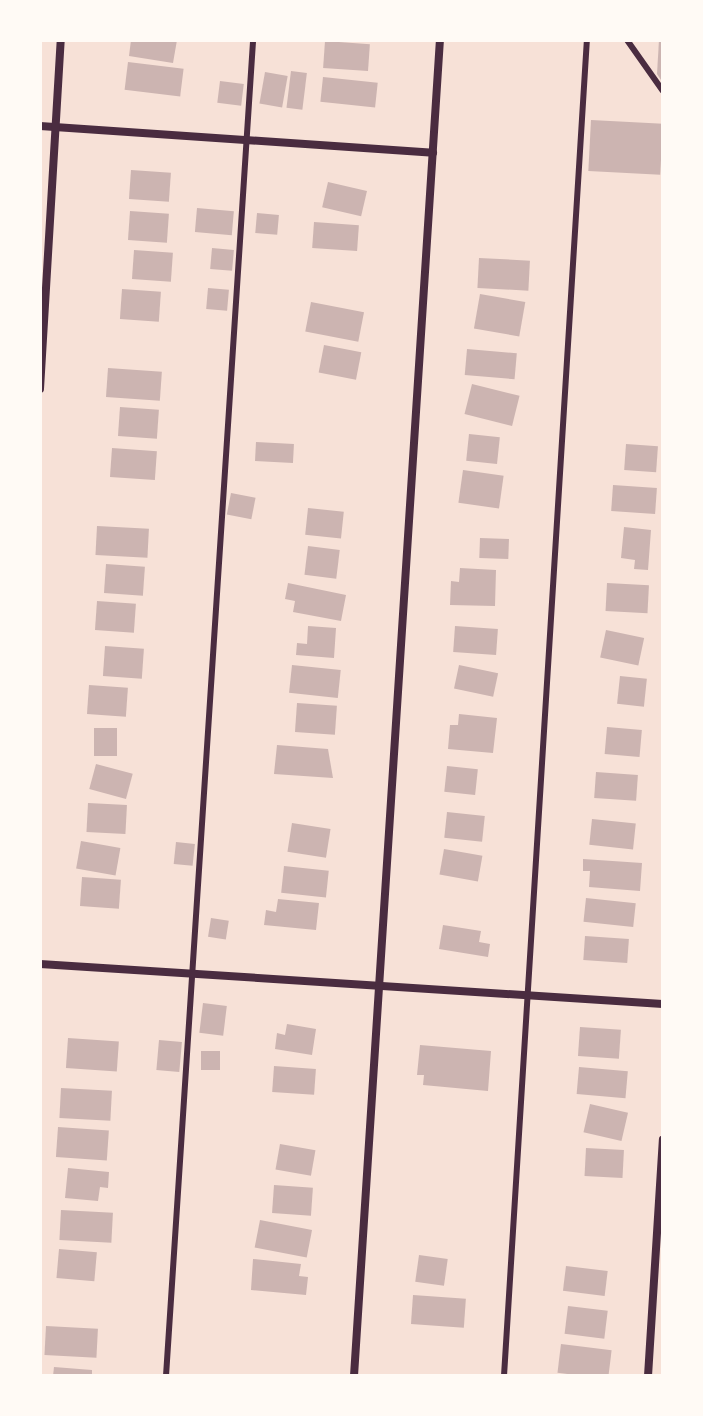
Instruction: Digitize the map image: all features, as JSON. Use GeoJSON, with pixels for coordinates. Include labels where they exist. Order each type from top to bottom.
{"type":"FeatureCollection","features":[{"type":"Feature","properties":{"kind":"street"},"geometry":{"type":"LineString","coordinates":[[40,389],[61,40]]}},
{"type":"Feature","properties":{"kind":"street"},"geometry":{"type":"LineString","coordinates":[[354,1376],[440,40]]}},
{"type":"Feature","properties":{"kind":"street"},"geometry":{"type":"LineString","coordinates":[[40,126],[433,153]]}},
{"type":"Feature","properties":{"kind":"street"},"geometry":{"type":"LineString","coordinates":[[40,964],[663,1004]]}},
{"type":"Feature","properties":{"kind":"street"},"geometry":{"type":"LineString","coordinates":[[648,1376],[663,1139]]}},
{"type":"Feature","properties":{"kind":"lane"},"geometry":{"type":"LineString","coordinates":[[166,1376],[253,40]]}},
{"type":"Feature","properties":{"kind":"lane"},"geometry":{"type":"LineString","coordinates":[[504,1376],[587,40]]}},
{"type":"Feature","properties":{"kind":"lane"},"geometry":{"type":"LineString","coordinates":[[627,40],[663,91]]}},
{"type":"Feature","properties":{"kind":"building"},"geometry":{"type":"Polygon","coordinates":[[[131,40],[177,40],[173,63],[129,56],[131,40]]]}},
{"type":"Feature","properties":{"kind":"building"},"geometry":{"type":"Polygon","coordinates":[[[659,40],[663,40],[663,83],[657,74],[659,40]]]}},
{"type":"Feature","properties":{"kind":"building"},"geometry":{"type":"Polygon","coordinates":[[[325,41],[370,44],[368,71],[323,68],[325,41]]]}},
{"type":"Feature","properties":{"kind":"building"},"geometry":{"type":"Polygon","coordinates":[[[128,62],[184,69],[180,97],[125,90],[128,62]]]}},
{"type":"Feature","properties":{"kind":"building"},"geometry":{"type":"Polygon","coordinates":[[[291,71],[307,73],[302,110],[286,108],[291,71]]]}},
{"type":"Feature","properties":{"kind":"building"},"geometry":{"type":"Polygon","coordinates":[[[265,72],[288,76],[282,108],[259,104],[265,72]]]}},
{"type":"Feature","properties":{"kind":"building"},"geometry":{"type":"Polygon","coordinates":[[[323,77],[378,83],[375,108],[320,102],[323,77]]]}},
{"type":"Feature","properties":{"kind":"building"},"geometry":{"type":"Polygon","coordinates":[[[220,81],[244,84],[241,106],[217,103],[220,81]]]}},
{"type":"Feature","properties":{"kind":"building"},"geometry":{"type":"Polygon","coordinates":[[[591,120],[663,124],[660,175],[588,171],[591,120]]]}},
{"type":"Feature","properties":{"kind":"building"},"geometry":{"type":"Polygon","coordinates":[[[131,170],[171,173],[169,202],[129,199],[131,170]]]}},
{"type":"Feature","properties":{"kind":"building"},"geometry":{"type":"Polygon","coordinates":[[[328,182],[367,191],[361,216],[322,207],[328,182]]]}},
{"type":"Feature","properties":{"kind":"building"},"geometry":{"type":"Polygon","coordinates":[[[197,208],[234,211],[232,235],[195,232],[197,208]]]}},
{"type":"Feature","properties":{"kind":"building"},"geometry":{"type":"Polygon","coordinates":[[[130,211],[169,214],[167,243],[128,240],[130,211]]]}},
{"type":"Feature","properties":{"kind":"building"},"geometry":{"type":"Polygon","coordinates":[[[257,213],[279,215],[277,235],[255,233],[257,213]]]}},
{"type":"Feature","properties":{"kind":"building"},"geometry":{"type":"Polygon","coordinates":[[[314,222],[359,225],[357,251],[312,248],[314,222]]]}},
{"type":"Feature","properties":{"kind":"building"},"geometry":{"type":"Polygon","coordinates":[[[212,248],[234,250],[232,271],[210,269],[212,248]]]}},
{"type":"Feature","properties":{"kind":"building"},"geometry":{"type":"Polygon","coordinates":[[[134,250],[173,253],[171,282],[132,279],[134,250]]]}},
{"type":"Feature","properties":{"kind":"building"},"geometry":{"type":"Polygon","coordinates":[[[479,258],[530,261],[528,291],[477,288],[479,258]]]}},
{"type":"Feature","properties":{"kind":"building"},"geometry":{"type":"Polygon","coordinates":[[[208,288],[229,290],[227,311],[206,309],[208,288]]]}},
{"type":"Feature","properties":{"kind":"building"},"geometry":{"type":"Polygon","coordinates":[[[122,289],[161,292],[159,322],[120,319],[122,289]]]}},
{"type":"Feature","properties":{"kind":"building"},"geometry":{"type":"Polygon","coordinates":[[[480,294],[525,302],[519,336],[474,328],[480,294]]]}},
{"type":"Feature","properties":{"kind":"building"},"geometry":{"type":"Polygon","coordinates":[[[311,302],[364,312],[358,342],[305,331],[311,302]]]}},
{"type":"Feature","properties":{"kind":"building"},"geometry":{"type":"Polygon","coordinates":[[[324,345],[361,352],[356,380],[319,372],[324,345]]]}},
{"type":"Feature","properties":{"kind":"building"},"geometry":{"type":"Polygon","coordinates":[[[467,349],[517,353],[515,379],[465,375],[467,349]]]}},
{"type":"Feature","properties":{"kind":"building"},"geometry":{"type":"Polygon","coordinates":[[[108,368],[162,372],[160,401],[106,397],[108,368]]]}},
{"type":"Feature","properties":{"kind":"building"},"geometry":{"type":"Polygon","coordinates":[[[472,384],[520,396],[512,426],[465,414],[472,384]]]}},
{"type":"Feature","properties":{"kind":"building"},"geometry":{"type":"Polygon","coordinates":[[[120,407],[159,410],[157,439],[118,436],[120,407]]]}},
{"type":"Feature","properties":{"kind":"building"},"geometry":{"type":"Polygon","coordinates":[[[469,434],[500,437],[497,464],[466,461],[469,434]]]}},
{"type":"Feature","properties":{"kind":"building"},"geometry":{"type":"Polygon","coordinates":[[[256,442],[294,444],[293,463],[255,461],[256,442]]]}},
{"type":"Feature","properties":{"kind":"building"},"geometry":{"type":"Polygon","coordinates":[[[626,444],[658,446],[656,472],[624,470],[626,444]]]}},
{"type":"Feature","properties":{"kind":"building"},"geometry":{"type":"Polygon","coordinates":[[[112,448],[157,451],[155,480],[110,477],[112,448]]]}},
{"type":"Feature","properties":{"kind":"building"},"geometry":{"type":"Polygon","coordinates":[[[463,470],[504,476],[499,508],[458,503],[463,470]]]}},
{"type":"Feature","properties":{"kind":"building"},"geometry":{"type":"Polygon","coordinates":[[[613,485],[657,488],[655,514],[611,511],[613,485]]]}},
{"type":"Feature","properties":{"kind":"building"},"geometry":{"type":"Polygon","coordinates":[[[231,493],[256,498],[251,519],[227,515],[231,493]]]}},
{"type":"Feature","properties":{"kind":"building"},"geometry":{"type":"Polygon","coordinates":[[[308,508],[344,512],[341,539],[305,535],[308,508]]]}},
{"type":"Feature","properties":{"kind":"building"},"geometry":{"type":"Polygon","coordinates":[[[97,526],[149,529],[147,558],[95,555],[97,526]]]}},
{"type":"Feature","properties":{"kind":"building"},"geometry":{"type":"Polygon","coordinates":[[[624,527],[651,530],[648,570],[634,569],[635,560],[621,558],[624,527]]]}},
{"type":"Feature","properties":{"kind":"building"},"geometry":{"type":"Polygon","coordinates":[[[480,538],[509,539],[508,559],[479,558],[480,538]]]}},
{"type":"Feature","properties":{"kind":"building"},"geometry":{"type":"Polygon","coordinates":[[[308,546],[340,550],[336,579],[304,575],[308,546]]]}},
{"type":"Feature","properties":{"kind":"building"},"geometry":{"type":"Polygon","coordinates":[[[106,564],[145,567],[143,596],[104,593],[106,564]]]}},
{"type":"Feature","properties":{"kind":"building"},"geometry":{"type":"Polygon","coordinates":[[[460,568],[496,570],[495,606],[450,605],[451,581],[459,582],[460,568]]]}},
{"type":"Feature","properties":{"kind":"building"},"geometry":{"type":"Polygon","coordinates":[[[288,583],[346,595],[341,621],[293,612],[295,601],[285,599],[288,583]]]}},
{"type":"Feature","properties":{"kind":"building"},"geometry":{"type":"Polygon","coordinates":[[[607,583],[649,585],[647,613],[606,611],[607,583]]]}},
{"type":"Feature","properties":{"kind":"building"},"geometry":{"type":"Polygon","coordinates":[[[97,601],[136,604],[134,633],[95,630],[97,601]]]}},
{"type":"Feature","properties":{"kind":"building"},"geometry":{"type":"Polygon","coordinates":[[[308,626],[336,628],[334,658],[296,655],[297,643],[307,644],[308,626]]]}},
{"type":"Feature","properties":{"kind":"building"},"geometry":{"type":"Polygon","coordinates":[[[455,626],[498,629],[496,655],[453,652],[455,626]]]}},
{"type":"Feature","properties":{"kind":"building"},"geometry":{"type":"Polygon","coordinates":[[[606,630],[644,638],[638,665],[600,657],[606,630]]]}},
{"type":"Feature","properties":{"kind":"building"},"geometry":{"type":"Polygon","coordinates":[[[105,646],[144,649],[142,679],[103,676],[105,646]]]}},
{"type":"Feature","properties":{"kind":"building"},"geometry":{"type":"Polygon","coordinates":[[[292,665],[341,670],[338,698],[289,693],[292,665]]]}},
{"type":"Feature","properties":{"kind":"building"},"geometry":{"type":"Polygon","coordinates":[[[459,665],[498,673],[493,697],[454,688],[459,665]]]}},
{"type":"Feature","properties":{"kind":"building"},"geometry":{"type":"Polygon","coordinates":[[[620,676],[647,679],[644,707],[617,704],[620,676]]]}},
{"type":"Feature","properties":{"kind":"building"},"geometry":{"type":"Polygon","coordinates":[[[89,685],[128,688],[126,717],[87,714],[89,685]]]}},
{"type":"Feature","properties":{"kind":"building"},"geometry":{"type":"Polygon","coordinates":[[[297,703],[337,706],[335,735],[295,732],[297,703]]]}},
{"type":"Feature","properties":{"kind":"building"},"geometry":{"type":"Polygon","coordinates":[[[459,714],[497,718],[493,753],[448,749],[450,725],[458,725],[459,714]]]}},
{"type":"Feature","properties":{"kind":"building"},"geometry":{"type":"Polygon","coordinates":[[[607,727],[642,730],[640,757],[605,754],[607,727]]]}},
{"type":"Feature","properties":{"kind":"building"},"geometry":{"type":"Polygon","coordinates":[[[94,728],[117,728],[117,756],[94,756],[94,728]]]}},
{"type":"Feature","properties":{"kind":"building"},"geometry":{"type":"Polygon","coordinates":[[[277,745],[328,749],[333,778],[274,774],[277,745]]]}},
{"type":"Feature","properties":{"kind":"building"},"geometry":{"type":"Polygon","coordinates":[[[96,764],[133,774],[126,799],[89,789],[96,764]]]}},
{"type":"Feature","properties":{"kind":"building"},"geometry":{"type":"Polygon","coordinates":[[[447,766],[478,769],[475,795],[444,792],[447,766]]]}},
{"type":"Feature","properties":{"kind":"building"},"geometry":{"type":"Polygon","coordinates":[[[596,772],[638,775],[636,801],[594,798],[596,772]]]}},
{"type":"Feature","properties":{"kind":"building"},"geometry":{"type":"Polygon","coordinates":[[[88,803],[127,805],[125,834],[86,832],[88,803]]]}},
{"type":"Feature","properties":{"kind":"building"},"geometry":{"type":"Polygon","coordinates":[[[447,812],[485,816],[482,842],[444,838],[447,812]]]}},
{"type":"Feature","properties":{"kind":"building"},"geometry":{"type":"Polygon","coordinates":[[[592,819],[636,824],[633,849],[589,845],[592,819]]]}},
{"type":"Feature","properties":{"kind":"building"},"geometry":{"type":"Polygon","coordinates":[[[292,823],[331,829],[326,858],[287,852],[292,823]]]}},
{"type":"Feature","properties":{"kind":"building"},"geometry":{"type":"Polygon","coordinates":[[[81,841],[120,848],[116,876],[76,869],[81,841]]]}},
{"type":"Feature","properties":{"kind":"building"},"geometry":{"type":"Polygon","coordinates":[[[176,842],[195,844],[193,866],[174,864],[176,842]]]}},
{"type":"Feature","properties":{"kind":"building"},"geometry":{"type":"Polygon","coordinates":[[[444,849],[482,856],[478,881],[439,875],[444,849]]]}},
{"type":"Feature","properties":{"kind":"building"},"geometry":{"type":"Polygon","coordinates":[[[583,859],[642,863],[640,891],[589,887],[590,871],[583,871],[583,859]]]}},
{"type":"Feature","properties":{"kind":"building"},"geometry":{"type":"Polygon","coordinates":[[[284,866],[329,871],[326,898],[281,893],[284,866]]]}},
{"type":"Feature","properties":{"kind":"building"},"geometry":{"type":"Polygon","coordinates":[[[82,877],[121,880],[119,909],[80,906],[82,877]]]}},
{"type":"Feature","properties":{"kind":"building"},"geometry":{"type":"Polygon","coordinates":[[[586,898],[636,903],[633,927],[583,922],[586,898]]]}},
{"type":"Feature","properties":{"kind":"building"},"geometry":{"type":"Polygon","coordinates":[[[278,899],[319,903],[316,930],[264,925],[266,910],[276,912],[278,899]]]}},
{"type":"Feature","properties":{"kind":"building"},"geometry":{"type":"Polygon","coordinates":[[[211,918],[229,921],[226,940],[208,937],[211,918]]]}},
{"type":"Feature","properties":{"kind":"building"},"geometry":{"type":"Polygon","coordinates":[[[443,925],[481,931],[479,942],[490,944],[488,957],[439,949],[443,925]]]}},
{"type":"Feature","properties":{"kind":"building"},"geometry":{"type":"Polygon","coordinates":[[[585,936],[629,939],[627,963],[583,960],[585,936]]]}},
{"type":"Feature","properties":{"kind":"building"},"geometry":{"type":"Polygon","coordinates":[[[203,1003],[227,1006],[223,1036],[199,1033],[203,1003]]]}},
{"type":"Feature","properties":{"kind":"building"},"geometry":{"type":"Polygon","coordinates":[[[287,1024],[316,1029],[312,1055],[275,1049],[277,1033],[285,1035],[287,1024]]]}},
{"type":"Feature","properties":{"kind":"building"},"geometry":{"type":"Polygon","coordinates":[[[580,1027],[621,1030],[619,1059],[578,1056],[580,1027]]]}},
{"type":"Feature","properties":{"kind":"building"},"geometry":{"type":"Polygon","coordinates":[[[68,1038],[119,1042],[117,1071],[66,1068],[68,1038]]]}},
{"type":"Feature","properties":{"kind":"building"},"geometry":{"type":"Polygon","coordinates":[[[159,1040],[182,1042],[179,1072],[156,1070],[159,1040]]]}},
{"type":"Feature","properties":{"kind":"building"},"geometry":{"type":"Polygon","coordinates":[[[420,1045],[491,1051],[488,1091],[423,1085],[424,1075],[417,1075],[420,1045]]]}},
{"type":"Feature","properties":{"kind":"building"},"geometry":{"type":"Polygon","coordinates":[[[201,1051],[220,1051],[220,1070],[201,1070],[201,1051]]]}},
{"type":"Feature","properties":{"kind":"building"},"geometry":{"type":"Polygon","coordinates":[[[274,1066],[316,1069],[314,1095],[272,1092],[274,1066]]]}},
{"type":"Feature","properties":{"kind":"building"},"geometry":{"type":"Polygon","coordinates":[[[579,1067],[628,1071],[625,1098],[577,1094],[579,1067]]]}},
{"type":"Feature","properties":{"kind":"building"},"geometry":{"type":"Polygon","coordinates":[[[61,1088],[112,1091],[110,1121],[59,1118],[61,1088]]]}},
{"type":"Feature","properties":{"kind":"building"},"geometry":{"type":"Polygon","coordinates":[[[590,1104],[628,1113],[621,1141],[583,1132],[590,1104]]]}},
{"type":"Feature","properties":{"kind":"building"},"geometry":{"type":"Polygon","coordinates":[[[58,1127],[109,1131],[107,1160],[56,1157],[58,1127]]]}},
{"type":"Feature","properties":{"kind":"building"},"geometry":{"type":"Polygon","coordinates":[[[280,1144],[315,1150],[311,1176],[275,1170],[280,1144]]]}},
{"type":"Feature","properties":{"kind":"building"},"geometry":{"type":"Polygon","coordinates":[[[586,1148],[624,1150],[622,1178],[585,1176],[586,1148]]]}},
{"type":"Feature","properties":{"kind":"building"},"geometry":{"type":"Polygon","coordinates":[[[68,1168],[109,1172],[108,1188],[100,1187],[98,1201],[65,1198],[68,1168]]]}},
{"type":"Feature","properties":{"kind":"building"},"geometry":{"type":"Polygon","coordinates":[[[274,1185],[313,1188],[311,1216],[272,1213],[274,1185]]]}},
{"type":"Feature","properties":{"kind":"building"},"geometry":{"type":"Polygon","coordinates":[[[61,1210],[113,1213],[111,1243],[59,1240],[61,1210]]]}},
{"type":"Feature","properties":{"kind":"building"},"geometry":{"type":"Polygon","coordinates":[[[260,1220],[312,1230],[307,1258],[255,1247],[260,1220]]]}},
{"type":"Feature","properties":{"kind":"building"},"geometry":{"type":"Polygon","coordinates":[[[59,1249],[97,1252],[94,1281],[56,1278],[59,1249]]]}},
{"type":"Feature","properties":{"kind":"building"},"geometry":{"type":"Polygon","coordinates":[[[419,1255],[448,1259],[444,1286],[415,1282],[419,1255]]]}},
{"type":"Feature","properties":{"kind":"building"},"geometry":{"type":"Polygon","coordinates":[[[253,1259],[301,1264],[299,1276],[308,1277],[306,1295],[251,1290],[253,1259]]]}},
{"type":"Feature","properties":{"kind":"building"},"geometry":{"type":"Polygon","coordinates":[[[566,1266],[608,1271],[605,1296],[563,1291],[566,1266]]]}},
{"type":"Feature","properties":{"kind":"building"},"geometry":{"type":"Polygon","coordinates":[[[413,1295],[466,1299],[464,1328],[411,1324],[413,1295]]]}},
{"type":"Feature","properties":{"kind":"building"},"geometry":{"type":"Polygon","coordinates":[[[568,1306],[608,1311],[604,1339],[565,1334],[568,1306]]]}},
{"type":"Feature","properties":{"kind":"building"},"geometry":{"type":"Polygon","coordinates":[[[46,1326],[98,1329],[96,1358],[44,1355],[46,1326]]]}},
{"type":"Feature","properties":{"kind":"building"},"geometry":{"type":"Polygon","coordinates":[[[561,1344],[612,1350],[608,1376],[557,1373],[561,1344]]]}},
{"type":"Feature","properties":{"kind":"building"},"geometry":{"type":"Polygon","coordinates":[[[54,1367],[92,1370],[92,1376],[53,1376],[54,1367]]]}}]}
